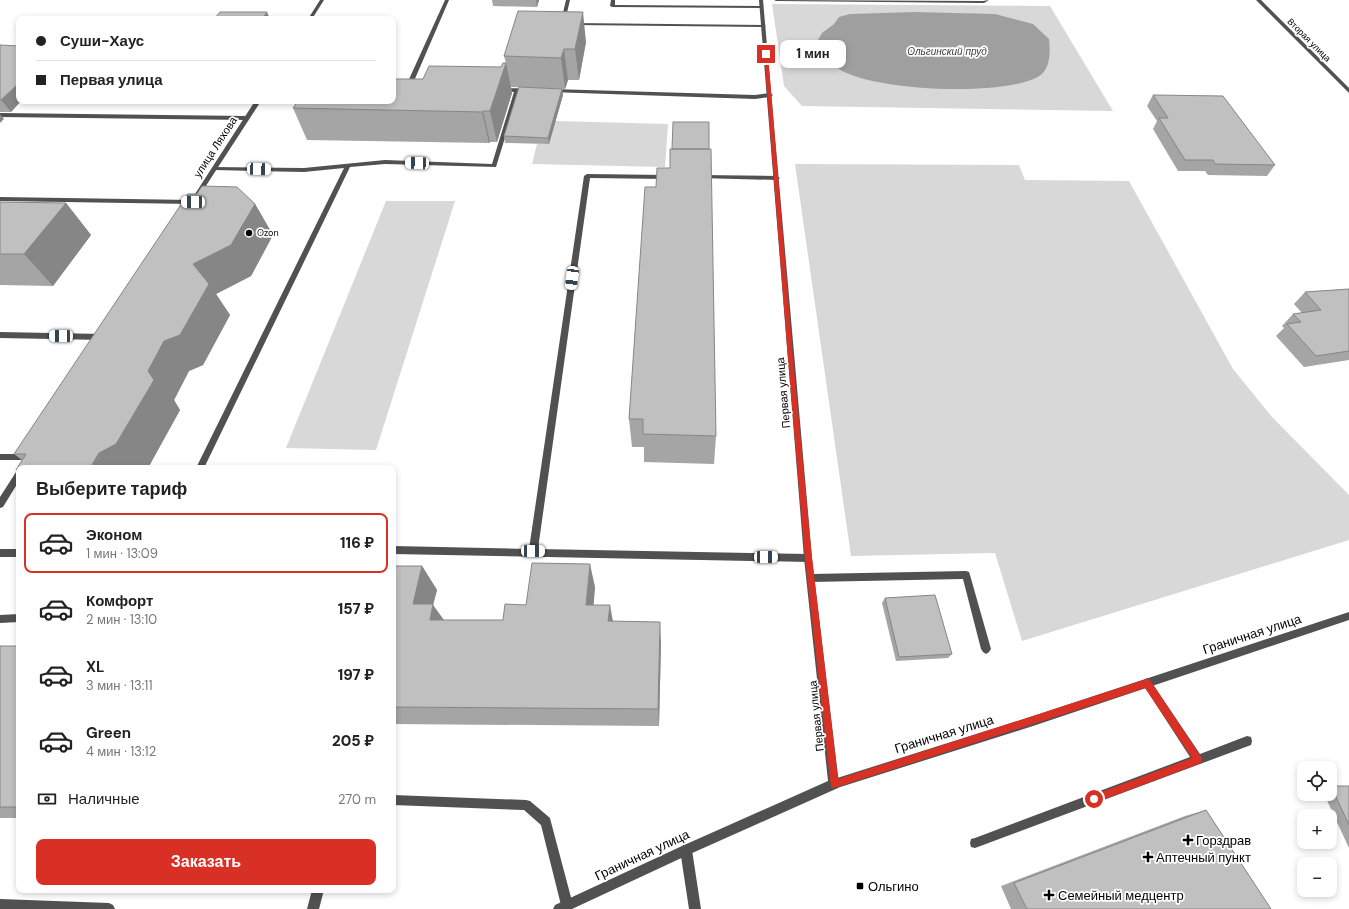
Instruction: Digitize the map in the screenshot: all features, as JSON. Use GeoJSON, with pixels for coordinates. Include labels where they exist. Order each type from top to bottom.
{"type":"FeatureCollection","features":[{"type":"Feature","properties":{"kind":"street"},"geometry":{"type":"LineString","coordinates":[[312,16],[322,0]]}},
{"type":"Feature","properties":{"kind":"street"},"geometry":{"type":"LineString","coordinates":[[408,88],[447,0]]}},
{"type":"Feature","properties":{"kind":"street"},"geometry":{"type":"LineString","coordinates":[[568,0],[562,24],[764,26]]}},
{"type":"Feature","properties":{"kind":"street"},"geometry":{"type":"LineString","coordinates":[[613,0],[612,6],[762,3]]}},
{"type":"Feature","properties":{"kind":"street"},"geometry":{"type":"LineString","coordinates":[[776,0],[984,2],[987,0]]}},
{"type":"Feature","properties":{"kind":"street","name":"Вторая улица"},"geometry":{"type":"LineString","coordinates":[[1258,0],[1349,91]]}},
{"type":"Feature","properties":{"kind":"street","name":"Первая улица"},"geometry":{"type":"LineString","coordinates":[[762,3],[790,359],[808,558],[834,784]]}},
{"type":"Feature","properties":{"kind":"street"},"geometry":{"type":"LineString","coordinates":[[400,87],[416,88]]}},
{"type":"Feature","properties":{"kind":"street"},"geometry":{"type":"LineString","coordinates":[[494,90],[533,91]]}},
{"type":"Feature","properties":{"kind":"street"},"geometry":{"type":"LineString","coordinates":[[215,168],[304,170],[385,162],[494,166],[517,90]]}},
{"type":"Feature","properties":{"kind":"street"},"geometry":{"type":"LineString","coordinates":[[548,91],[755,97],[770,95]]}},
{"type":"Feature","properties":{"kind":"street","name":"улица Ляхова"},"geometry":{"type":"LineString","coordinates":[[189,208],[256,104]]}},
{"type":"Feature","properties":{"kind":"street"},"geometry":{"type":"LineString","coordinates":[[0,115],[247,118]]}},
{"type":"Feature","properties":{"kind":"street"},"geometry":{"type":"LineString","coordinates":[[201,465],[348,166]]}},
{"type":"Feature","properties":{"kind":"street"},"geometry":{"type":"LineString","coordinates":[[533,551],[587,176],[672,177]]}},
{"type":"Feature","properties":{"kind":"street"},"geometry":{"type":"LineString","coordinates":[[695,177],[776,178]]}},
{"type":"Feature","properties":{"kind":"street"},"geometry":{"type":"LineString","coordinates":[[0,199],[193,202]]}},
{"type":"Feature","properties":{"kind":"street"},"geometry":{"type":"LineString","coordinates":[[0,335],[109,334],[102,344]]}},
{"type":"Feature","properties":{"kind":"street"},"geometry":{"type":"LineString","coordinates":[[0,457],[30,457]]}},
{"type":"Feature","properties":{"kind":"street"},"geometry":{"type":"LineString","coordinates":[[0,504],[16,479]]}},
{"type":"Feature","properties":{"kind":"street"},"geometry":{"type":"LineString","coordinates":[[396,550],[533,551],[808,558]]}},
{"type":"Feature","properties":{"kind":"street"},"geometry":{"type":"LineString","coordinates":[[0,553],[16,553]]}},
{"type":"Feature","properties":{"kind":"street"},"geometry":{"type":"LineString","coordinates":[[811,578],[966,575],[986,650]]}},
{"type":"Feature","properties":{"kind":"street","name":"Граничная улица"},"geometry":{"type":"LineString","coordinates":[[563,907],[834,784],[1348,617]]}},
{"type":"Feature","properties":{"kind":"street"},"geometry":{"type":"LineString","coordinates":[[0,619],[16,618]]}},
{"type":"Feature","properties":{"kind":"street"},"geometry":{"type":"LineString","coordinates":[[1147,683],[1198,760]]}},
{"type":"Feature","properties":{"kind":"street"},"geometry":{"type":"LineString","coordinates":[[975,843],[1247,741]]}},
{"type":"Feature","properties":{"kind":"street"},"geometry":{"type":"LineString","coordinates":[[396,800],[526,804],[546,822],[563,907]]}},
{"type":"Feature","properties":{"kind":"street"},"geometry":{"type":"LineString","coordinates":[[686,850],[695,909]]}},
{"type":"Feature","properties":{"kind":"street"},"geometry":{"type":"LineString","coordinates":[[312,909],[317,893]]}},
{"type":"Feature","properties":{"kind":"street"},"geometry":{"type":"LineString","coordinates":[[0,905],[109,909]]}},
{"type":"Feature","properties":{"kind":"shaded area"},"geometry":{"type":"Polygon","coordinates":[[[772,4],[1050,6],[1113,111],[802,106],[784,86],[772,4]]]}},
{"type":"Feature","properties":{"kind":"shaded area"},"geometry":{"type":"Polygon","coordinates":[[[555,121],[668,124],[665,167],[532,164],[537,144],[549,144],[555,121]]]}},
{"type":"Feature","properties":{"kind":"shaded area"},"geometry":{"type":"Polygon","coordinates":[[[795,164],[1019,165],[1025,180],[1129,181],[1233,369],[1272,417],[1349,495],[1349,540],[1022,641],[995,553],[851,556],[795,164]]]}},
{"type":"Feature","properties":{"kind":"shaded area"},"geometry":{"type":"Polygon","coordinates":[[[386,201],[455,201],[376,450],[286,448],[386,201]]]}},
{"type":"Feature","properties":{"kind":"water","name":"Ольгинский пруд"},"geometry":{"type":"Polygon","coordinates":[[[915,12],[995,14],[1033,24],[1049,39],[1050,53],[1047,66],[1042,74],[1026,82],[1001,87],[937,89],[904,86],[874,81],[849,74],[834,65],[830,57],[821,47],[818,40],[822,33],[834,24],[839,17],[850,14],[915,12]]]}},
{"type":"Feature","properties":{"kind":"building"},"geometry":{"type":"Polygon","coordinates":[[[518,11],[583,12],[575,49],[564,49],[561,58],[504,56],[518,11]]]}},
{"type":"Feature","properties":{"kind":"building"},"geometry":{"type":"Polygon","coordinates":[[[220,12],[267,12],[264,16],[217,16],[220,12]]]}},
{"type":"Feature","properties":{"kind":"building"},"geometry":{"type":"Polygon","coordinates":[[[0,45],[16,46],[16,86],[0,100],[0,45]]]}},
{"type":"Feature","properties":{"kind":"building"},"geometry":{"type":"Polygon","coordinates":[[[503,63],[506,63],[490,111],[293,108],[296,104],[396,104],[396,79],[423,79],[429,66],[501,67],[503,63]]]}},
{"type":"Feature","properties":{"kind":"building"},"geometry":{"type":"Polygon","coordinates":[[[519,87],[562,89],[548,138],[504,136],[519,87]]]}},
{"type":"Feature","properties":{"kind":"building"},"geometry":{"type":"Polygon","coordinates":[[[1153,95],[1223,96],[1275,165],[1215,164],[1213,160],[1185,160],[1159,118],[1168,118],[1153,95]]]}},
{"type":"Feature","properties":{"kind":"building"},"geometry":{"type":"Polygon","coordinates":[[[673,122],[709,122],[709,149],[672,149],[673,122]]]}},
{"type":"Feature","properties":{"kind":"building"},"geometry":{"type":"Polygon","coordinates":[[[670,149],[711,149],[716,436],[643,434],[643,419],[629,419],[645,187],[656,187],[657,168],[670,168],[670,149]]]}},
{"type":"Feature","properties":{"kind":"building"},"geometry":{"type":"Polygon","coordinates":[[[202,186],[237,187],[255,204],[231,245],[193,264],[209,284],[180,335],[164,341],[148,371],[154,380],[116,444],[99,453],[92,465],[19,465],[26,454],[14,454],[188,194],[197,194],[202,186]]]}},
{"type":"Feature","properties":{"kind":"building"},"geometry":{"type":"Polygon","coordinates":[[[0,202],[66,203],[24,254],[0,254],[0,202]]]}},
{"type":"Feature","properties":{"kind":"building"},"geometry":{"type":"Polygon","coordinates":[[[1349,289],[1349,351],[1316,356],[1287,324],[1301,322],[1293,314],[1321,310],[1305,292],[1349,289]]]}},
{"type":"Feature","properties":{"kind":"building"},"geometry":{"type":"Polygon","coordinates":[[[532,563],[590,564],[586,605],[610,605],[608,621],[660,622],[658,709],[396,707],[396,566],[422,566],[413,604],[433,604],[430,620],[503,620],[505,604],[526,605],[532,563]]]}},
{"type":"Feature","properties":{"kind":"building"},"geometry":{"type":"Polygon","coordinates":[[[935,595],[952,654],[899,657],[885,598],[935,595]]]}},
{"type":"Feature","properties":{"kind":"building"},"geometry":{"type":"Polygon","coordinates":[[[0,646],[16,646],[16,807],[0,807],[0,646]]]}},
{"type":"Feature","properties":{"kind":"building"},"geometry":{"type":"Polygon","coordinates":[[[1337,786],[1349,786],[1349,825],[1337,799],[1337,786]]]}},
{"type":"Feature","properties":{"kind":"building"},"geometry":{"type":"Polygon","coordinates":[[[1206,810],[1271,909],[1027,909],[1014,883],[1206,810]]]}},
{"type":"Feature","properties":{"kind":"place","name":"Ozon"},"geometry":{"type":"Point","coordinates":[249,233]}},
{"type":"Feature","properties":{"kind":"place","name":"Горздрав"},"geometry":{"type":"Point","coordinates":[1188,840]}},
{"type":"Feature","properties":{"kind":"place","name":"Аптечный пункт"},"geometry":{"type":"Point","coordinates":[1148,857]}},
{"type":"Feature","properties":{"kind":"place","name":"Ольгино"},"geometry":{"type":"Point","coordinates":[860,886]}},
{"type":"Feature","properties":{"kind":"place","name":"Семейный медцентр"},"geometry":{"type":"Point","coordinates":[1049,895]}},
{"type":"Feature","properties":{"kind":"route"},"geometry":{"type":"LineString","coordinates":[[766,54],[790,359],[808,558],[834,784],[1147,683],[1198,760],[1094,799]]}}]}
